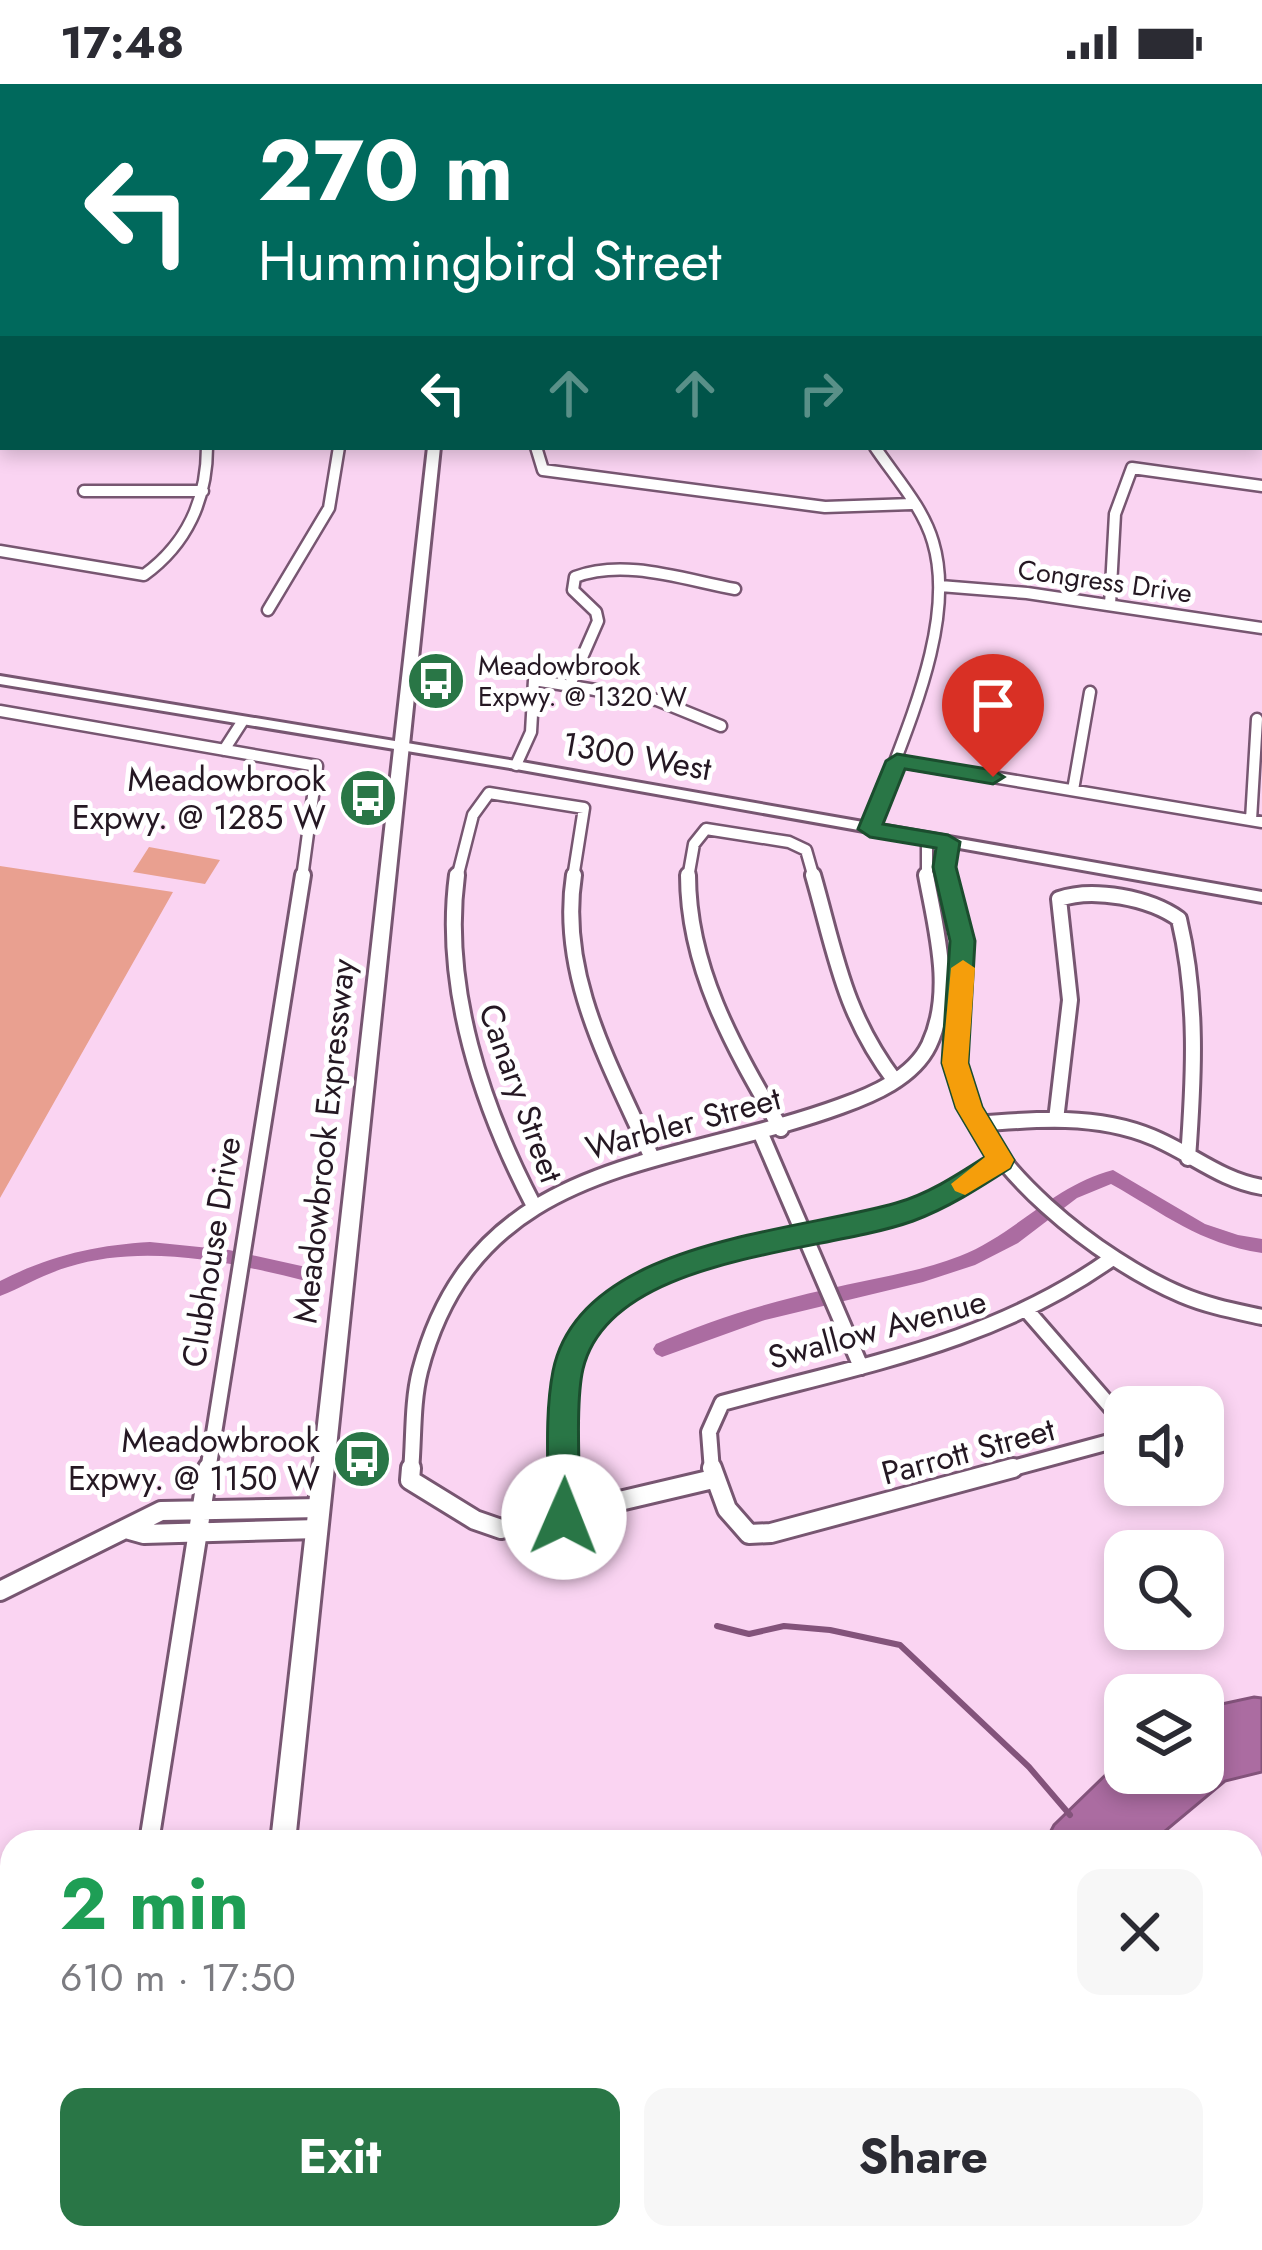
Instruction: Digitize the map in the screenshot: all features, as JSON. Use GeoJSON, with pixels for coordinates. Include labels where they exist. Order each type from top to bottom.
{"type":"FeatureCollection","features":[{"type":"Feature","properties":{"kind":"main road","name":"Meadowbrook Expressway"},"geometry":{"type":"LineString","coordinates":[[284,1830],[434,450]]}},
{"type":"Feature","properties":{"kind":"street"},"geometry":{"type":"LineString","coordinates":[[0,551],[143,574],[158,566],[183,534],[203,491],[207,450]]}},
{"type":"Feature","properties":{"kind":"street"},"geometry":{"type":"LineString","coordinates":[[268,610],[329,508],[339,450]]}},
{"type":"Feature","properties":{"kind":"street"},"geometry":{"type":"LineString","coordinates":[[536,450],[543,470],[825,507],[912,504]]}},
{"type":"Feature","properties":{"kind":"street"},"geometry":{"type":"LineString","coordinates":[[870,829],[897,761],[940,586],[934,544],[877,450]]}},
{"type":"Feature","properties":{"kind":"street"},"geometry":{"type":"LineString","coordinates":[[1110,605],[1116,566],[1113,531],[1122,478],[1132,468],[1262,486]]}},
{"type":"Feature","properties":{"kind":"street"},"geometry":{"type":"LineString","coordinates":[[84,490],[203,491]]}},
{"type":"Feature","properties":{"kind":"street"},"geometry":{"type":"LineString","coordinates":[[570,685],[598,621],[589,603],[573,590],[575,577],[582,572],[609,569],[735,589]]}},
{"type":"Feature","properties":{"kind":"street","name":"Congress Drive"},"geometry":{"type":"LineString","coordinates":[[940,586],[1262,628]]}},
{"type":"Feature","properties":{"kind":"street","name":"1300 West"},"geometry":{"type":"LineString","coordinates":[[0,680],[516,765],[1262,897]]}},
{"type":"Feature","properties":{"kind":"street"},"geometry":{"type":"LineString","coordinates":[[516,765],[531,732],[534,680],[657,700],[721,726]]}},
{"type":"Feature","properties":{"kind":"street"},"geometry":{"type":"LineString","coordinates":[[1073,790],[1090,692]]}},
{"type":"Feature","properties":{"kind":"street","name":"Clubhouse Drive"},"geometry":{"type":"LineString","coordinates":[[0,711],[317,766],[319,773],[151,1830]]}},
{"type":"Feature","properties":{"kind":"street"},"geometry":{"type":"LineString","coordinates":[[897,761],[1257,821],[1257,718]]}},
{"type":"Feature","properties":{"kind":"street"},"geometry":{"type":"LineString","coordinates":[[224,750],[242,722]]}},
{"type":"Feature","properties":{"kind":"street","name":"Canary Street"},"geometry":{"type":"LineString","coordinates":[[534,1206],[474,1061],[453,975],[451,926],[460,858],[480,800],[489,793],[584,808],[570,898],[573,956],[587,1011],[652,1158]]}},
{"type":"Feature","properties":{"kind":"street"},"geometry":{"type":"LineString","coordinates":[[781,1130],[719,1014],[694,954],[689,868],[694,842],[706,830],[803,846],[837,985],[895,1081]]}},
{"type":"Feature","properties":{"kind":"street","name":"Warbler Street"},"geometry":{"type":"LineString","coordinates":[[564,1517],[490,1530],[448,1499],[410,1480],[420,1374],[441,1311],[490,1241],[534,1206],[588,1176],[781,1130],[895,1081],[929,1047],[940,961],[938,927],[922,873],[927,839]]}},
{"type":"Feature","properties":{"kind":"street"},"geometry":{"type":"LineString","coordinates":[[948,842],[944,867],[962,941],[955,1052],[958,1078],[977,1124],[1001,1160],[1111,1259],[1200,1303],[1262,1317]]}},
{"type":"Feature","properties":{"kind":"street"},"geometry":{"type":"LineString","coordinates":[[1056,1120],[1070,1000],[1057,902],[1063,894],[1074,892],[1168,910],[1179,919],[1195,1010],[1188,1158]]}},
{"type":"Feature","properties":{"kind":"street"},"geometry":{"type":"LineString","coordinates":[[977,1124],[1056,1120],[1141,1132],[1219,1177],[1262,1187]]}},
{"type":"Feature","properties":{"kind":"street"},"geometry":{"type":"LineString","coordinates":[[761,1134],[861,1367]]}},
{"type":"Feature","properties":{"kind":"street"},"geometry":{"type":"LineString","coordinates":[[713,1479],[564,1517],[565,1390],[578,1343],[592,1320],[614,1297],[662,1271],[930,1203],[1001,1160]]}},
{"type":"Feature","properties":{"kind":"street","name":"Swallow Avenue"},"geometry":{"type":"LineString","coordinates":[[713,1479],[710,1429],[716,1407],[969,1340],[1030,1314],[1111,1259]]}},
{"type":"Feature","properties":{"kind":"street","name":"Parrott Street"},"geometry":{"type":"LineString","coordinates":[[713,1479],[729,1517],[749,1534],[771,1533],[1113,1441],[1121,1427],[1116,1413],[1030,1314]]}},
{"type":"Feature","properties":{"kind":"street"},"geometry":{"type":"LineString","coordinates":[[0,1591],[161,1511],[202,1509],[319,1519]]}},
{"type":"Feature","properties":{"kind":"street"},"geometry":{"type":"LineString","coordinates":[[126,1528],[144,1534],[198,1534],[319,1519]]}},
{"type":"Feature","properties":{"kind":"shaded area"},"geometry":{"type":"Polygon","coordinates":[[[149,847],[220,860],[205,884],[133,872],[149,847]]]}},
{"type":"Feature","properties":{"kind":"shaded area"},"geometry":{"type":"Polygon","coordinates":[[[0,866],[173,892],[0,1198],[0,866]]]}},
{"type":"Feature","properties":{"kind":"shaded area"},"geometry":{"type":"Polygon","coordinates":[[[1262,1698],[1262,1772],[1225,1781],[1224,1703],[1262,1698]]]}},
{"type":"Feature","properties":{"kind":"shaded area"},"geometry":{"type":"Polygon","coordinates":[[[1104,1776],[1104,1794],[1209,1794],[1166,1830],[1051,1830],[1104,1776]]]}},
{"type":"Feature","properties":{"kind":"waterway"},"geometry":{"type":"LineString","coordinates":[[662,1349],[765,1312],[969,1260],[1012,1238],[1084,1186],[1113,1177],[1199,1228],[1262,1246]]}},
{"type":"Feature","properties":{"kind":"waterway"},"geometry":{"type":"LineString","coordinates":[[0,1289],[36,1270],[74,1258],[150,1249],[229,1257],[306,1274]]}},
{"type":"Feature","properties":{"kind":"waterway"},"geometry":{"type":"LineString","coordinates":[[717,1626],[749,1634],[784,1626],[830,1630],[900,1645],[1029,1767],[1070,1815]]}},
{"type":"Feature","properties":{"kind":"slow traffic"},"geometry":{"type":"LineString","coordinates":[[963,968],[955,1063],[969,1108],[1001,1160],[965,1184]]}},
{"type":"Feature","properties":{"kind":"place","name":"Meadowbrook Expwy. @ 1320 W"},"geometry":{"type":"Point","coordinates":[436,681]}},
{"type":"Feature","properties":{"kind":"place","name":"Meadowbrook Expwy. @ 1285 W"},"geometry":{"type":"Point","coordinates":[368,798]}},
{"type":"Feature","properties":{"kind":"place","name":"Meadowbrook Expwy. @ 1150 W"},"geometry":{"type":"Point","coordinates":[362,1459]}},
{"type":"Feature","properties":{"kind":"route"},"geometry":{"type":"LineString","coordinates":[[564,1517],[568,1369],[592,1320],[614,1297],[662,1271],[906,1212],[957,1189],[1001,1160],[969,1108],[955,1063],[962,941],[944,867],[948,842],[870,829],[882,788],[897,761],[993,777]]}}]}
